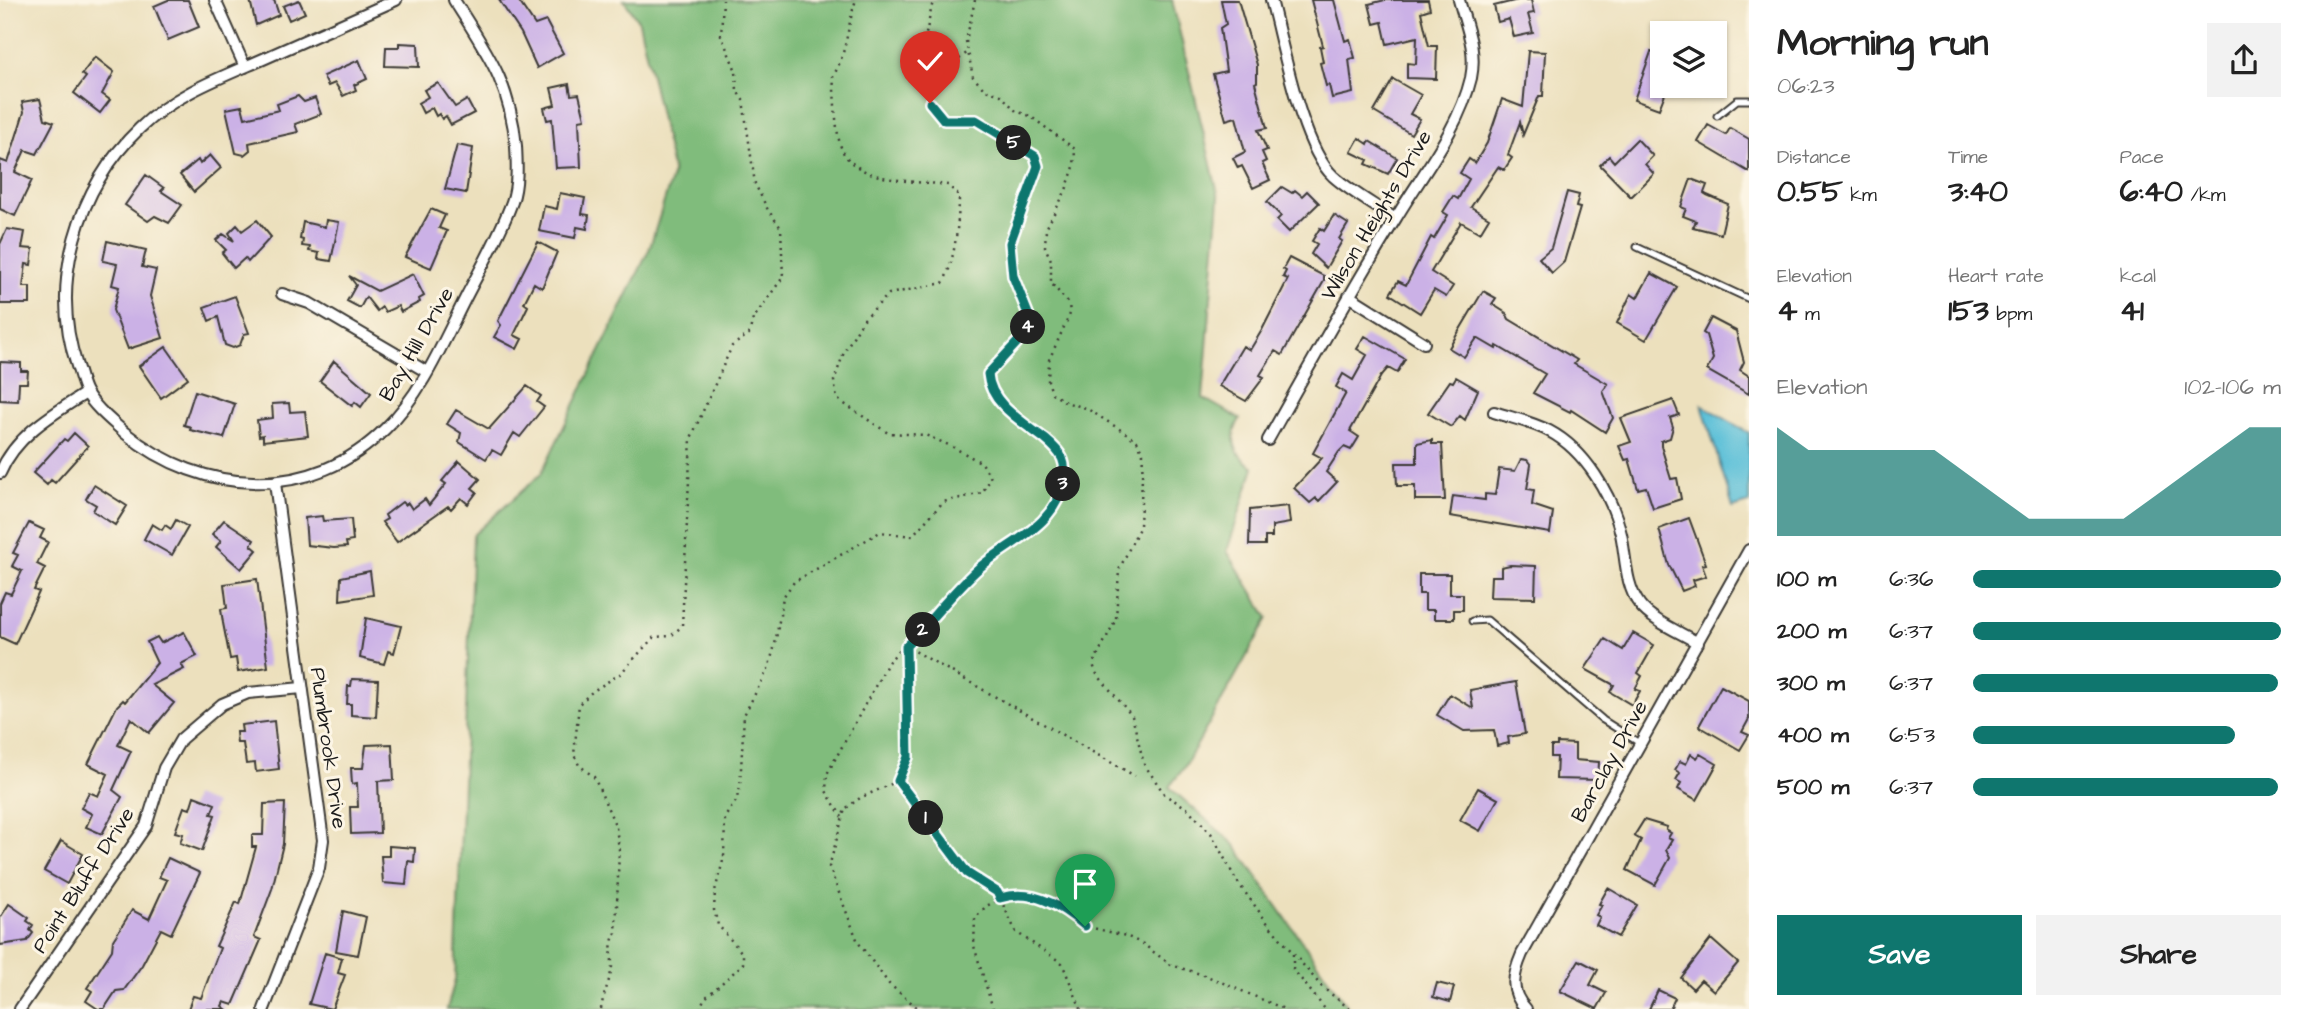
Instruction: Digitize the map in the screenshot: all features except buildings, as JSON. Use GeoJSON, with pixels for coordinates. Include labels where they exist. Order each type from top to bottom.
{"type":"FeatureCollection","features":[{"type":"Feature","properties":{"kind":"street"},"geometry":{"type":"LineString","coordinates":[[215,0],[245,67]]}},
{"type":"Feature","properties":{"kind":"street"},"geometry":{"type":"LineString","coordinates":[[0,472],[27,433],[86,393],[72,353],[65,312],[66,276],[86,204],[108,164],[140,127],[181,95],[396,0]]}},
{"type":"Feature","properties":{"kind":"street","name":"Bay Hill Drive"},"geometry":{"type":"LineString","coordinates":[[86,393],[110,420],[143,447],[179,467],[225,482],[275,483],[317,472],[354,454],[385,430],[409,402],[427,372],[499,233],[513,198],[517,160],[512,109],[494,64],[454,0]]}},
{"type":"Feature","properties":{"kind":"street"},"geometry":{"type":"LineString","coordinates":[[1271,0],[1298,99],[1319,157],[1333,175],[1395,219]]}},
{"type":"Feature","properties":{"kind":"street","name":"Wilson Heights Drive"},"geometry":{"type":"LineString","coordinates":[[1268,440],[1349,296],[1454,123],[1471,77],[1471,35],[1459,0]]}},
{"type":"Feature","properties":{"kind":"street"},"geometry":{"type":"LineString","coordinates":[[282,294],[309,303],[427,372]]}},
{"type":"Feature","properties":{"kind":"street"},"geometry":{"type":"LineString","coordinates":[[1349,296],[1424,343]]}},
{"type":"Feature","properties":{"kind":"street"},"geometry":{"type":"LineString","coordinates":[[1494,412],[1551,432],[1576,451],[1597,479],[1611,505],[1620,530],[1633,595],[1639,604],[1698,643]]}},
{"type":"Feature","properties":{"kind":"street","name":"Plumbrook Drive"},"geometry":{"type":"LineString","coordinates":[[264,1009],[319,868],[323,840],[275,483]]}},
{"type":"Feature","properties":{"kind":"street","name":"Barclay Drive"},"geometry":{"type":"LineString","coordinates":[[1527,1009],[1515,994],[1515,971],[1522,954],[1749,550]]}},
{"type":"Feature","properties":{"kind":"street","name":"Point Bluff Drive"},"geometry":{"type":"LineString","coordinates":[[20,1009],[146,826],[164,768],[181,739],[222,704],[248,693],[302,688]]}},
{"type":"Feature","properties":{"kind":"lane"},"geometry":{"type":"LineString","coordinates":[[1717,117],[1737,100],[1749,100]]}},
{"type":"Feature","properties":{"kind":"lane"},"geometry":{"type":"LineString","coordinates":[[1637,247],[1749,299]]}},
{"type":"Feature","properties":{"kind":"lane"},"geometry":{"type":"LineString","coordinates":[[1472,621],[1487,620],[1603,720],[1642,744]]}},
{"type":"Feature","properties":{"kind":"path"},"geometry":{"type":"LineString","coordinates":[[601,1009],[603,989],[612,969],[611,940],[616,933],[620,849],[616,827],[594,778],[579,765],[574,755],[579,704],[593,691],[621,674],[654,636],[671,636],[681,626],[691,438],[732,346],[749,334],[753,319],[783,276],[781,228],[755,184],[743,100],[737,91],[736,71],[721,35],[723,0]]}},
{"type":"Feature","properties":{"kind":"path"},"geometry":{"type":"LineString","coordinates":[[700,1009],[704,999],[743,964],[743,954],[718,925],[714,909],[715,891],[724,857],[725,817],[736,802],[740,787],[744,715],[768,669],[783,597],[794,582],[880,532],[912,536],[943,502],[982,493],[991,478],[982,463],[951,446],[925,435],[888,433],[837,398],[834,381],[845,352],[863,320],[889,294],[943,282],[952,267],[953,239],[959,218],[959,196],[948,186],[895,182],[855,167],[842,150],[833,76],[842,63],[848,21],[856,0]]}},
{"type":"Feature","properties":{"kind":"path"},"geometry":{"type":"LineString","coordinates":[[842,817],[826,790],[827,774],[890,661],[978,569],[1050,516],[1059,501],[1066,470],[1063,456],[1004,406],[989,388],[988,374],[1025,334],[1030,319],[1013,276],[1010,243],[1038,166],[1035,156],[976,120],[944,120],[927,96],[922,85],[922,60],[933,0]]}},
{"type":"Feature","properties":{"kind":"path"},"geometry":{"type":"LineString","coordinates":[[975,0],[968,20],[967,53],[973,77],[985,90],[1001,95],[1016,111],[1030,116],[1075,149],[1074,167],[1066,190],[1046,229],[1045,247],[1051,260],[1051,282],[1069,304],[1070,314],[1049,360],[1048,381],[1052,393],[1086,408],[1124,432],[1137,441],[1143,453],[1140,526],[1119,570],[1116,619],[1093,663],[1096,673],[1132,716],[1144,764],[1165,795],[1187,808],[1211,834],[1236,880],[1293,954],[1332,998],[1350,1009]]}},
{"type":"Feature","properties":{"kind":"path"},"geometry":{"type":"LineString","coordinates":[[927,96],[942,80],[948,66],[967,53]]}},
{"type":"Feature","properties":{"kind":"path"},"geometry":{"type":"LineString","coordinates":[[906,646],[1135,776]]}},
{"type":"Feature","properties":{"kind":"path"},"geometry":{"type":"LineString","coordinates":[[906,646],[908,757],[898,781],[860,798],[845,809],[829,867],[858,942],[889,984],[919,1009]]}},
{"type":"Feature","properties":{"kind":"path"},"geometry":{"type":"LineString","coordinates":[[898,781],[967,873],[997,892],[1016,932],[1062,963],[1081,1009]]}},
{"type":"Feature","properties":{"kind":"path"},"geometry":{"type":"LineString","coordinates":[[993,1009],[974,946],[975,919],[986,906],[1012,894],[1034,896],[1066,909],[1085,926],[1107,930],[1143,944],[1171,965],[1207,975],[1284,1009]]}},
{"type":"Feature","properties":{"kind":"path"},"geometry":{"type":"LineString","coordinates":[[1293,954],[1293,969],[1325,1009]]}},
{"type":"Feature","properties":{"kind":"green space"},"geometry":{"type":"Polygon","coordinates":[[[624,0],[1172,0],[1219,198],[1203,398],[1240,419],[1234,433],[1235,446],[1242,458],[1254,467],[1227,551],[1268,618],[1184,768],[1169,787],[1234,844],[1349,1009],[447,1009],[455,980],[473,535],[541,474],[649,250],[673,173],[639,22],[624,0]]]}},
{"type":"Feature","properties":{"kind":"water"},"geometry":{"type":"Polygon","coordinates":[[[1702,405],[1749,433],[1749,503],[1733,508],[1702,405]]]}},
{"type":"Feature","properties":{"kind":"route"},"geometry":{"type":"LineString","coordinates":[[930,103],[944,120],[976,120],[1035,156],[1038,166],[1010,243],[1013,276],[1027,304],[1030,319],[1025,334],[988,374],[989,388],[1004,406],[1063,456],[1066,470],[1059,501],[1050,516],[978,569],[906,646],[908,757],[898,781],[967,873],[997,892],[1000,898],[1012,894],[1034,896],[1066,909],[1085,926]]}}]}
